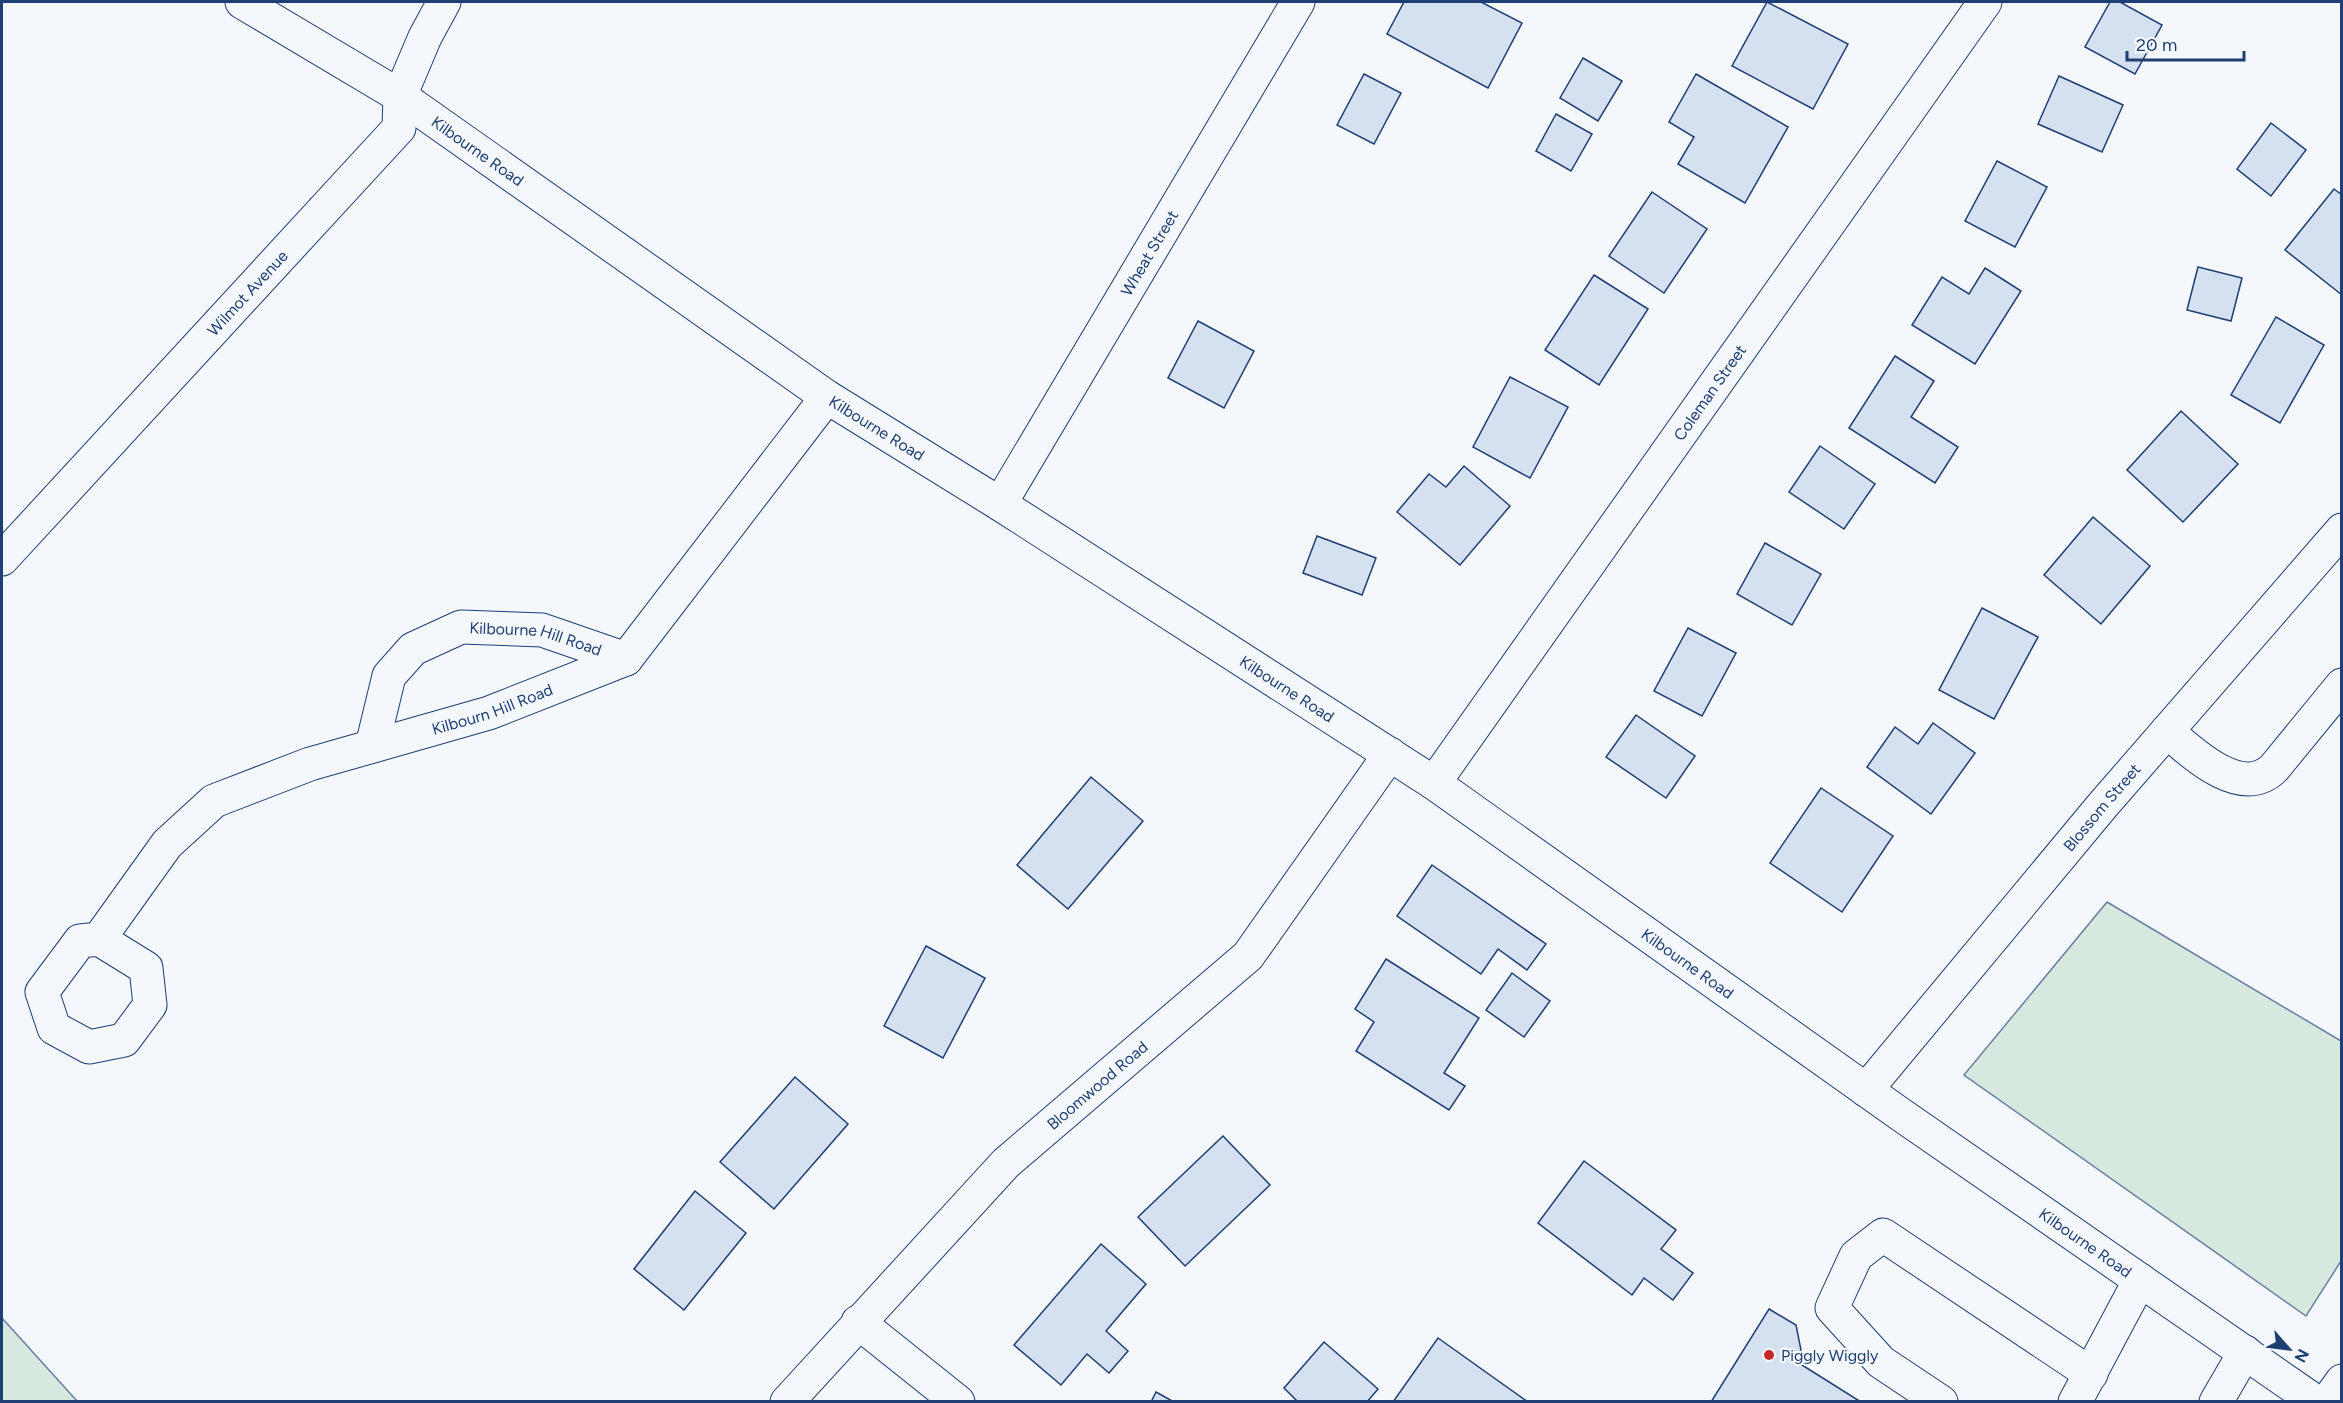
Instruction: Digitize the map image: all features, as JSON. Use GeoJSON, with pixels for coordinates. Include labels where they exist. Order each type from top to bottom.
{"type":"FeatureCollection","features":[{"type":"Feature","properties":{"kind":"street","name":"Kilbourne Road"},"geometry":{"type":"LineString","coordinates":[[242,2],[400,96],[827,397],[1000,504],[1434,783],[1866,1090],[2316,1401]]}},
{"type":"Feature","properties":{"kind":"street","name":"Wilmot Avenue"},"geometry":{"type":"LineString","coordinates":[[2,560],[399,128],[400,96],[425,37],[444,2]]}},
{"type":"Feature","properties":{"kind":"street","name":"Wheat Street"},"geometry":{"type":"LineString","coordinates":[[1000,504],[1299,2]]}},
{"type":"Feature","properties":{"kind":"street","name":"Coleman Street"},"geometry":{"type":"LineString","coordinates":[[1434,783],[1985,2]]}},
{"type":"Feature","properties":{"kind":"street"},"geometry":{"type":"LineString","coordinates":[[626,659],[827,397]]}},
{"type":"Feature","properties":{"kind":"street","name":"Blossom Street"},"geometry":{"type":"LineString","coordinates":[[1866,1090],[2167,731],[2342,530]]}},
{"type":"Feature","properties":{"kind":"street","name":"Kilbourne Hill Road"},"geometry":{"type":"LineString","coordinates":[[372,746],[389,676],[413,649],[461,627],[542,630],[626,659]]}},
{"type":"Feature","properties":{"kind":"street","name":"Kilbourn Hill Road"},"geometry":{"type":"LineString","coordinates":[[99,939],[167,844],[214,801],[310,764],[489,713],[626,659]]}},
{"type":"Feature","properties":{"kind":"street"},"geometry":{"type":"LineString","coordinates":[[2167,731],[2205,763],[2244,780],[2253,781],[2265,777],[2274,768],[2342,685]]}},
{"type":"Feature","properties":{"kind":"street","name":"Bloomwood Road"},"geometry":{"type":"LineString","coordinates":[[787,1401],[1006,1163],[1248,956],[1390,754]]}},
{"type":"Feature","properties":{"kind":"street"},"geometry":{"type":"LineString","coordinates":[[1941,1401],[1881,1362],[1832,1308],[1856,1256],[1884,1235],[2083,1388],[2140,1280]]}},
{"type":"Feature","properties":{"kind":"street"},"geometry":{"type":"LineString","coordinates":[[858,1322],[958,1401]]}},
{"type":"Feature","properties":{"kind":"street"},"geometry":{"type":"LineString","coordinates":[[2216,1401],[2245,1352]]}},
{"type":"Feature","properties":{"kind":"street"},"geometry":{"type":"LineString","coordinates":[[2327,1401],[2342,1381]]}},
{"type":"Feature","properties":{"kind":"shaded area"},"geometry":{"type":"Polygon","coordinates":[[[2107,902],[2341,1041],[2341,1261],[2306,1316],[1964,1075],[2107,902]]]}},
{"type":"Feature","properties":{"kind":"shaded area"},"geometry":{"type":"Polygon","coordinates":[[[2,1318],[77,1401],[2,1401],[2,1318]]]}},
{"type":"Feature","properties":{"kind":"building"},"geometry":{"type":"Polygon","coordinates":[[[1404,2],[1481,2],[1522,23],[1488,88],[1387,34],[1404,2]]]}},
{"type":"Feature","properties":{"kind":"building"},"geometry":{"type":"Polygon","coordinates":[[[1767,2],[1848,44],[1813,109],[1732,66],[1767,2]]]}},
{"type":"Feature","properties":{"kind":"building"},"geometry":{"type":"Polygon","coordinates":[[[2110,2],[2120,2],[2162,25],[2135,74],[2085,47],[2110,2]]]}},
{"type":"Feature","properties":{"kind":"building"},"geometry":{"type":"Polygon","coordinates":[[[1583,58],[1622,81],[1598,121],[1560,98],[1583,58]]]}},
{"type":"Feature","properties":{"kind":"building"},"geometry":{"type":"Polygon","coordinates":[[[1364,74],[1401,93],[1374,144],[1337,125],[1364,74]]]}},
{"type":"Feature","properties":{"kind":"building"},"geometry":{"type":"Polygon","coordinates":[[[1696,74],[1788,127],[1745,203],[1678,164],[1694,137],[1669,122],[1696,74]]]}},
{"type":"Feature","properties":{"kind":"building"},"geometry":{"type":"Polygon","coordinates":[[[2059,76],[2123,105],[2102,152],[2038,124],[2059,76]]]}},
{"type":"Feature","properties":{"kind":"building"},"geometry":{"type":"Polygon","coordinates":[[[1556,114],[1592,134],[1571,171],[1536,151],[1556,114]]]}},
{"type":"Feature","properties":{"kind":"building"},"geometry":{"type":"Polygon","coordinates":[[[2271,123],[2306,150],[2271,196],[2237,169],[2271,123]]]}},
{"type":"Feature","properties":{"kind":"building"},"geometry":{"type":"Polygon","coordinates":[[[1997,161],[2047,187],[2015,247],[1965,221],[1997,161]]]}},
{"type":"Feature","properties":{"kind":"building"},"geometry":{"type":"Polygon","coordinates":[[[2334,189],[2342,195],[2342,295],[2285,250],[2334,189]]]}},
{"type":"Feature","properties":{"kind":"building"},"geometry":{"type":"Polygon","coordinates":[[[1652,192],[1707,229],[1664,293],[1609,256],[1652,192]]]}},
{"type":"Feature","properties":{"kind":"building"},"geometry":{"type":"Polygon","coordinates":[[[2198,267],[2242,278],[2231,321],[2187,310],[2198,267]]]}},
{"type":"Feature","properties":{"kind":"building"},"geometry":{"type":"Polygon","coordinates":[[[1985,268],[2021,291],[1975,364],[1912,325],[1942,277],[1969,294],[1985,268]]]}},
{"type":"Feature","properties":{"kind":"building"},"geometry":{"type":"Polygon","coordinates":[[[1594,275],[1648,309],[1599,385],[1545,350],[1594,275]]]}},
{"type":"Feature","properties":{"kind":"building"},"geometry":{"type":"Polygon","coordinates":[[[2276,317],[2324,345],[2280,423],[2231,395],[2276,317]]]}},
{"type":"Feature","properties":{"kind":"building"},"geometry":{"type":"Polygon","coordinates":[[[1198,321],[1254,351],[1224,408],[1168,378],[1198,321]]]}},
{"type":"Feature","properties":{"kind":"building"},"geometry":{"type":"Polygon","coordinates":[[[1895,356],[1934,381],[1911,417],[1958,447],[1935,483],[1849,428],[1895,356]]]}},
{"type":"Feature","properties":{"kind":"building"},"geometry":{"type":"Polygon","coordinates":[[[1510,377],[1568,407],[1530,478],[1473,447],[1510,377]]]}},
{"type":"Feature","properties":{"kind":"building"},"geometry":{"type":"Polygon","coordinates":[[[2181,411],[2238,464],[2183,522],[2127,470],[2181,411]]]}},
{"type":"Feature","properties":{"kind":"building"},"geometry":{"type":"Polygon","coordinates":[[[1820,446],[1875,484],[1844,529],[1789,492],[1820,446]]]}},
{"type":"Feature","properties":{"kind":"building"},"geometry":{"type":"Polygon","coordinates":[[[1464,466],[1510,506],[1460,565],[1397,512],[1429,474],[1446,487],[1464,466]]]}},
{"type":"Feature","properties":{"kind":"building"},"geometry":{"type":"Polygon","coordinates":[[[2093,517],[2150,566],[2101,624],[2044,575],[2093,517]]]}},
{"type":"Feature","properties":{"kind":"building"},"geometry":{"type":"Polygon","coordinates":[[[1317,536],[1376,558],[1362,595],[1303,573],[1317,536]]]}},
{"type":"Feature","properties":{"kind":"building"},"geometry":{"type":"Polygon","coordinates":[[[1765,543],[1821,574],[1792,625],[1737,594],[1765,543]]]}},
{"type":"Feature","properties":{"kind":"building"},"geometry":{"type":"Polygon","coordinates":[[[1982,608],[2038,637],[1994,719],[1939,690],[1982,608]]]}},
{"type":"Feature","properties":{"kind":"building"},"geometry":{"type":"Polygon","coordinates":[[[1688,628],[1736,653],[1702,716],[1654,691],[1688,628]]]}},
{"type":"Feature","properties":{"kind":"building"},"geometry":{"type":"Polygon","coordinates":[[[1636,715],[1695,756],[1666,798],[1606,757],[1636,715]]]}},
{"type":"Feature","properties":{"kind":"building"},"geometry":{"type":"Polygon","coordinates":[[[1933,723],[1975,753],[1931,814],[1867,767],[1895,727],[1918,744],[1933,723]]]}},
{"type":"Feature","properties":{"kind":"building"},"geometry":{"type":"Polygon","coordinates":[[[1091,777],[1143,821],[1068,909],[1017,865],[1091,777]]]}},
{"type":"Feature","properties":{"kind":"building"},"geometry":{"type":"Polygon","coordinates":[[[1821,788],[1893,836],[1842,912],[1770,863],[1821,788]]]}},
{"type":"Feature","properties":{"kind":"building"},"geometry":{"type":"Polygon","coordinates":[[[1432,865],[1546,944],[1527,970],[1498,949],[1481,974],[1397,916],[1432,865]]]}},
{"type":"Feature","properties":{"kind":"building"},"geometry":{"type":"Polygon","coordinates":[[[926,946],[985,978],[943,1058],[884,1026],[926,946]]]}},
{"type":"Feature","properties":{"kind":"building"},"geometry":{"type":"Polygon","coordinates":[[[1386,959],[1479,1018],[1444,1073],[1465,1086],[1449,1110],[1356,1051],[1374,1022],[1355,1009],[1386,959]]]}},
{"type":"Feature","properties":{"kind":"building"},"geometry":{"type":"Polygon","coordinates":[[[1512,973],[1550,1001],[1524,1037],[1486,1010],[1512,973]]]}},
{"type":"Feature","properties":{"kind":"building"},"geometry":{"type":"Polygon","coordinates":[[[795,1077],[848,1124],[774,1209],[720,1162],[795,1077]]]}},
{"type":"Feature","properties":{"kind":"building"},"geometry":{"type":"Polygon","coordinates":[[[1223,1136],[1270,1185],[1185,1266],[1138,1217],[1223,1136]]]}},
{"type":"Feature","properties":{"kind":"building"},"geometry":{"type":"Polygon","coordinates":[[[1584,1161],[1676,1230],[1661,1249],[1693,1273],[1673,1300],[1644,1278],[1632,1295],[1538,1223],[1584,1161]]]}},
{"type":"Feature","properties":{"kind":"building"},"geometry":{"type":"Polygon","coordinates":[[[695,1191],[746,1233],[684,1310],[634,1269],[695,1191]]]}},
{"type":"Feature","properties":{"kind":"building"},"geometry":{"type":"Polygon","coordinates":[[[1101,1244],[1146,1284],[1106,1331],[1128,1351],[1109,1373],[1087,1354],[1061,1385],[1014,1345],[1101,1244]]]}},
{"type":"Feature","properties":{"kind":"building","name":"Piggly Wiggly"},"geometry":{"type":"Polygon","coordinates":[[[1769,1309],[1796,1325],[1801,1350],[1794,1360],[1861,1402],[1711,1402],[1769,1309]]]}},
{"type":"Feature","properties":{"kind":"building"},"geometry":{"type":"Polygon","coordinates":[[[1438,1338],[1528,1402],[1393,1402],[1438,1338]]]}},
{"type":"Feature","properties":{"kind":"building"},"geometry":{"type":"Polygon","coordinates":[[[1324,1342],[1378,1389],[1367,1402],[1298,1402],[1284,1388],[1324,1342]]]}},
{"type":"Feature","properties":{"kind":"building"},"geometry":{"type":"Polygon","coordinates":[[[1156,1392],[1174,1402],[1151,1402],[1156,1392]]]}},
{"type":"Feature","properties":{"kind":"place","name":"Piggly Wiggly"},"geometry":{"type":"Point","coordinates":[1769,1355]}}]}
